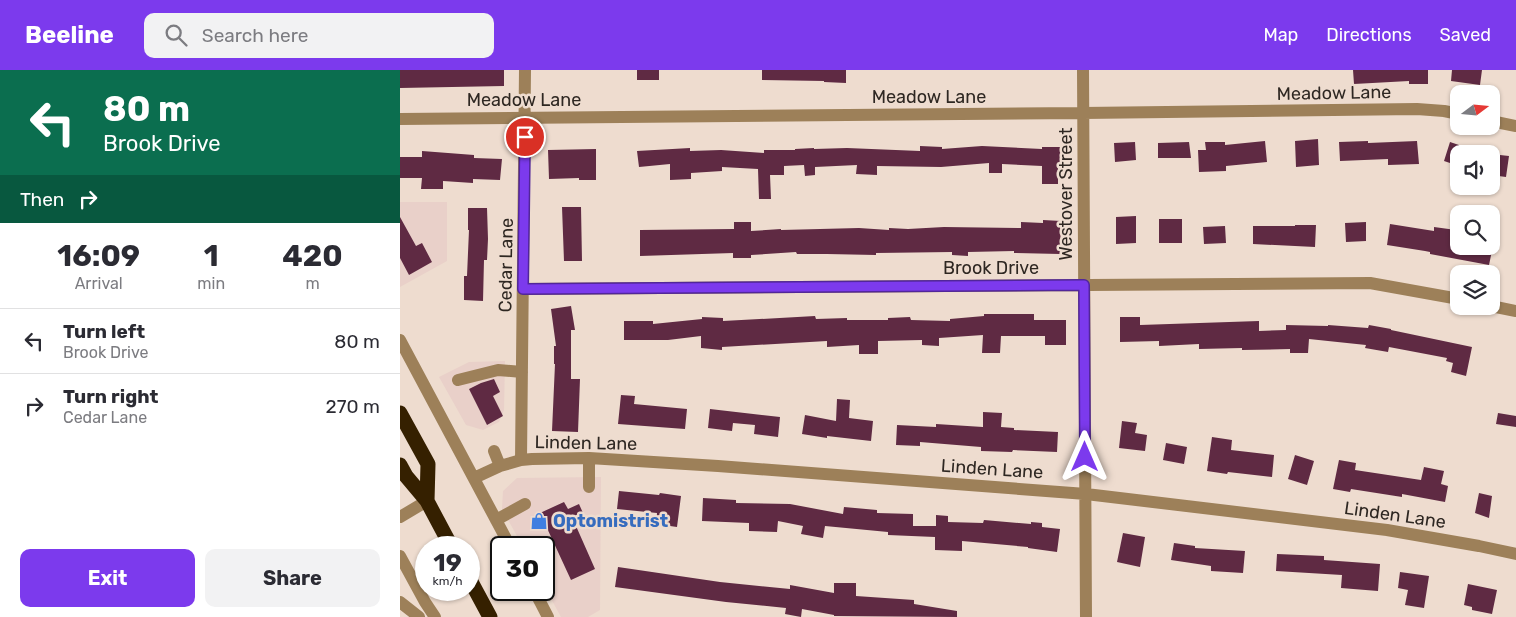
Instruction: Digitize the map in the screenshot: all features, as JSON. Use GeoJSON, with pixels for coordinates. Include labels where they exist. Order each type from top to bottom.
{"type":"FeatureCollection","features":[{"type":"Feature","properties":{"kind":"highway"},"geometry":{"type":"LineString","coordinates":[[400,413],[428,464],[427,501]]}},
{"type":"Feature","properties":{"kind":"highway"},"geometry":{"type":"LineString","coordinates":[[400,465],[406,476],[427,501],[446,536]]}},
{"type":"Feature","properties":{"kind":"highway"},"geometry":{"type":"LineString","coordinates":[[480,598],[490,617]]}},
{"type":"Feature","properties":{"kind":"street","name":"Cedar Lane"},"geometry":{"type":"LineString","coordinates":[[521,460],[526,70]]}},
{"type":"Feature","properties":{"kind":"street","name":"Westover Street"},"geometry":{"type":"LineString","coordinates":[[1083,70],[1086,617]]}},
{"type":"Feature","properties":{"kind":"street","name":"Meadow Lane"},"geometry":{"type":"LineString","coordinates":[[400,118],[1416,109],[1450,112]]}},
{"type":"Feature","properties":{"kind":"street"},"geometry":{"type":"LineString","coordinates":[[1500,123],[1516,126]]}},
{"type":"Feature","properties":{"kind":"street","name":"Brook Drive"},"geometry":{"type":"LineString","coordinates":[[523,289],[1370,283],[1450,297]]}},
{"type":"Feature","properties":{"kind":"street"},"geometry":{"type":"LineString","coordinates":[[1500,308],[1516,311]]}},
{"type":"Feature","properties":{"kind":"street"},"geometry":{"type":"LineString","coordinates":[[400,340],[505,536]]}},
{"type":"Feature","properties":{"kind":"street"},"geometry":{"type":"LineString","coordinates":[[458,380],[498,370],[522,372]]}},
{"type":"Feature","properties":{"kind":"street"},"geometry":{"type":"LineString","coordinates":[[494,451],[500,466]]}},
{"type":"Feature","properties":{"kind":"street"},"geometry":{"type":"LineString","coordinates":[[589,458],[589,487]]}},
{"type":"Feature","properties":{"kind":"street","name":"Linden Lane"},"geometry":{"type":"LineString","coordinates":[[474,478],[500,466],[521,460],[589,458],[718,466],[1086,494],[1387,530],[1516,554]]}},
{"type":"Feature","properties":{"kind":"street"},"geometry":{"type":"LineString","coordinates":[[400,517],[427,501]]}},
{"type":"Feature","properties":{"kind":"street"},"geometry":{"type":"LineString","coordinates":[[496,520],[525,504]]}},
{"type":"Feature","properties":{"kind":"street"},"geometry":{"type":"LineString","coordinates":[[400,556],[425,602],[436,617]]}},
{"type":"Feature","properties":{"kind":"street"},"geometry":{"type":"LineString","coordinates":[[540,601],[548,617]]}},
{"type":"Feature","properties":{"kind":"street"},"geometry":{"type":"LineString","coordinates":[[400,602],[418,617]]}},
{"type":"Feature","properties":{"kind":"shaded area"},"geometry":{"type":"Polygon","coordinates":[[[400,202],[447,202],[447,261],[400,287],[400,202]]]}},
{"type":"Feature","properties":{"kind":"shaded area"},"geometry":{"type":"Polygon","coordinates":[[[505,361],[504,410],[499,422],[483,430],[466,425],[439,377],[469,362],[505,361]]]}},
{"type":"Feature","properties":{"kind":"shaded area"},"geometry":{"type":"Polygon","coordinates":[[[601,477],[600,610],[588,617],[561,617],[552,601],[555,601],[555,536],[517,536],[502,509],[503,491],[517,478],[601,477]]]}},
{"type":"Feature","properties":{"kind":"building"},"geometry":{"type":"Polygon","coordinates":[[[400,70],[504,70],[504,86],[400,88],[400,70]]]}},
{"type":"Feature","properties":{"kind":"building"},"geometry":{"type":"Polygon","coordinates":[[[637,70],[659,70],[659,80],[637,80],[637,70]]]}},
{"type":"Feature","properties":{"kind":"building"},"geometry":{"type":"Polygon","coordinates":[[[762,70],[846,70],[846,83],[762,80],[762,70]]]}},
{"type":"Feature","properties":{"kind":"building"},"geometry":{"type":"Polygon","coordinates":[[[1353,70],[1428,70],[1428,84],[1409,84],[1409,81],[1354,84],[1353,70]]]}},
{"type":"Feature","properties":{"kind":"building"},"geometry":{"type":"Polygon","coordinates":[[[1452,70],[1482,70],[1480,85],[1451,81],[1452,70]]]}},
{"type":"Feature","properties":{"kind":"building"},"geometry":{"type":"Polygon","coordinates":[[[1318,139],[1319,165],[1296,167],[1295,141],[1318,139]]]}},
{"type":"Feature","properties":{"kind":"building"},"geometry":{"type":"Polygon","coordinates":[[[1265,141],[1267,162],[1226,166],[1226,171],[1199,172],[1198,150],[1206,150],[1205,142],[1225,142],[1225,145],[1265,141]]]}},
{"type":"Feature","properties":{"kind":"building"},"geometry":{"type":"Polygon","coordinates":[[[1368,141],[1368,143],[1417,141],[1419,164],[1388,165],[1388,159],[1340,161],[1339,142],[1368,141]]]}},
{"type":"Feature","properties":{"kind":"building"},"geometry":{"type":"Polygon","coordinates":[[[1135,142],[1136,160],[1115,162],[1114,143],[1135,142]]]}},
{"type":"Feature","properties":{"kind":"building"},"geometry":{"type":"Polygon","coordinates":[[[1189,142],[1191,158],[1158,158],[1158,143],[1189,142]]]}},
{"type":"Feature","properties":{"kind":"building"},"geometry":{"type":"Polygon","coordinates":[[[1450,142],[1459,145],[1450,145],[1450,163],[1444,161],[1450,142]]]}},
{"type":"Feature","properties":{"kind":"building"},"geometry":{"type":"Polygon","coordinates":[[[920,146],[942,147],[942,149],[982,146],[1042,149],[1042,147],[1063,147],[1063,165],[1058,165],[1058,184],[1042,184],[1042,166],[1002,164],[1002,173],[989,173],[989,163],[941,167],[877,166],[877,175],[856,174],[857,165],[815,167],[815,175],[805,176],[804,165],[784,166],[784,175],[770,175],[771,199],[759,199],[758,169],[722,167],[722,171],[691,173],[691,179],[670,180],[670,164],[639,167],[637,151],[690,148],[690,151],[721,150],[764,153],[764,150],[847,148],[920,151],[920,146]]]}},
{"type":"Feature","properties":{"kind":"building"},"geometry":{"type":"Polygon","coordinates":[[[596,149],[596,180],[579,180],[579,178],[549,179],[548,150],[596,149]]]}},
{"type":"Feature","properties":{"kind":"building"},"geometry":{"type":"Polygon","coordinates":[[[422,151],[474,155],[474,158],[502,159],[500,180],[473,179],[473,183],[443,181],[443,189],[421,189],[422,178],[400,178],[400,157],[422,157],[422,151]]]}},
{"type":"Feature","properties":{"kind":"building"},"geometry":{"type":"Polygon","coordinates":[[[1500,155],[1509,156],[1506,177],[1500,176],[1500,155]]]}},
{"type":"Feature","properties":{"kind":"building"},"geometry":{"type":"Polygon","coordinates":[[[562,207],[581,207],[582,261],[564,261],[562,207]]]}},
{"type":"Feature","properties":{"kind":"building"},"geometry":{"type":"Polygon","coordinates":[[[468,208],[487,208],[488,239],[487,260],[484,260],[483,301],[464,300],[464,276],[467,276],[469,230],[468,208]]]}},
{"type":"Feature","properties":{"kind":"building"},"geometry":{"type":"Polygon","coordinates":[[[1136,216],[1136,243],[1116,244],[1116,217],[1136,216]]]}},
{"type":"Feature","properties":{"kind":"building"},"geometry":{"type":"Polygon","coordinates":[[[400,217],[416,246],[422,243],[432,262],[409,275],[400,258],[400,217]]]}},
{"type":"Feature","properties":{"kind":"building"},"geometry":{"type":"Polygon","coordinates":[[[1159,219],[1182,219],[1182,243],[1159,243],[1159,219]]]}},
{"type":"Feature","properties":{"kind":"building"},"geometry":{"type":"Polygon","coordinates":[[[1043,220],[1061,221],[1060,254],[1014,253],[1014,251],[968,252],[968,256],[952,255],[952,252],[876,253],[876,255],[797,254],[796,252],[751,255],[751,258],[733,258],[733,253],[640,256],[640,230],[734,229],[734,222],[751,222],[751,231],[859,228],[889,230],[889,228],[944,227],[1021,228],[1021,222],[1043,223],[1043,220]]]}},
{"type":"Feature","properties":{"kind":"building"},"geometry":{"type":"Polygon","coordinates":[[[1366,222],[1366,241],[1346,242],[1345,223],[1366,222]]]}},
{"type":"Feature","properties":{"kind":"building"},"geometry":{"type":"Polygon","coordinates":[[[1390,224],[1434,231],[1434,227],[1450,229],[1450,255],[1491,255],[1489,265],[1387,245],[1390,224]]]}},
{"type":"Feature","properties":{"kind":"building"},"geometry":{"type":"Polygon","coordinates":[[[1316,225],[1315,247],[1253,244],[1253,226],[1316,225]]]}},
{"type":"Feature","properties":{"kind":"building"},"geometry":{"type":"Polygon","coordinates":[[[1225,226],[1226,243],[1204,244],[1203,227],[1225,226]]]}},
{"type":"Feature","properties":{"kind":"building"},"geometry":{"type":"Polygon","coordinates":[[[571,306],[575,330],[571,330],[571,379],[580,379],[578,432],[552,431],[554,346],[556,346],[551,309],[571,306]]]}},
{"type":"Feature","properties":{"kind":"building"},"geometry":{"type":"Polygon","coordinates":[[[984,314],[1034,314],[1034,320],[1066,320],[1066,345],[1045,345],[1045,336],[1001,336],[1000,353],[982,353],[983,335],[939,338],[939,346],[922,345],[922,340],[878,341],[878,354],[859,354],[859,345],[827,347],[827,341],[722,347],[722,350],[701,348],[701,336],[668,340],[624,340],[624,321],[653,321],[653,324],[702,319],[702,317],[723,318],[723,321],[815,316],[816,319],[888,320],[888,318],[910,317],[911,320],[950,321],[950,319],[984,316],[984,314]]]}},
{"type":"Feature","properties":{"kind":"building"},"geometry":{"type":"Polygon","coordinates":[[[1120,317],[1140,317],[1140,325],[1259,321],[1259,331],[1286,330],[1286,325],[1328,325],[1368,328],[1369,325],[1472,347],[1466,376],[1451,372],[1453,363],[1446,361],[1447,358],[1389,347],[1388,352],[1365,348],[1366,345],[1309,339],[1308,353],[1290,353],[1290,349],[1199,349],[1199,344],[1159,346],[1159,341],[1120,342],[1120,317]]]}},
{"type":"Feature","properties":{"kind":"building"},"geometry":{"type":"Polygon","coordinates":[[[494,379],[500,392],[493,396],[503,416],[487,425],[469,389],[494,379]]]}},
{"type":"Feature","properties":{"kind":"building"},"geometry":{"type":"Polygon","coordinates":[[[621,395],[635,396],[634,404],[687,409],[685,429],[618,424],[621,395]]]}},
{"type":"Feature","properties":{"kind":"building"},"geometry":{"type":"Polygon","coordinates":[[[837,399],[850,400],[849,418],[873,421],[871,441],[802,434],[805,415],[836,421],[837,399]]]}},
{"type":"Feature","properties":{"kind":"building"},"geometry":{"type":"Polygon","coordinates":[[[710,409],[780,417],[778,437],[754,434],[755,425],[733,423],[732,431],[708,428],[710,409]]]}},
{"type":"Feature","properties":{"kind":"building"},"geometry":{"type":"Polygon","coordinates":[[[983,412],[1002,413],[1001,427],[1014,428],[1014,430],[1058,432],[1057,452],[981,451],[981,447],[920,442],[920,446],[896,445],[897,425],[936,427],[936,424],[983,427],[983,412]]]}},
{"type":"Feature","properties":{"kind":"building"},"geometry":{"type":"Polygon","coordinates":[[[1498,413],[1516,416],[1516,427],[1496,424],[1498,413]]]}},
{"type":"Feature","properties":{"kind":"building"},"geometry":{"type":"Polygon","coordinates":[[[1122,421],[1137,423],[1135,433],[1147,435],[1145,451],[1119,448],[1122,421]]]}},
{"type":"Feature","properties":{"kind":"building"},"geometry":{"type":"Polygon","coordinates":[[[1212,437],[1232,440],[1231,450],[1274,455],[1272,477],[1207,471],[1212,437]]]}},
{"type":"Feature","properties":{"kind":"building"},"geometry":{"type":"Polygon","coordinates":[[[1166,443],[1187,447],[1184,464],[1163,460],[1166,443]]]}},
{"type":"Feature","properties":{"kind":"building"},"geometry":{"type":"Polygon","coordinates":[[[1295,455],[1314,461],[1307,485],[1288,479],[1295,455]]]}},
{"type":"Feature","properties":{"kind":"building"},"geometry":{"type":"Polygon","coordinates":[[[1339,460],[1356,463],[1355,470],[1421,480],[1424,467],[1444,471],[1441,484],[1448,486],[1445,502],[1402,494],[1402,497],[1351,489],[1350,492],[1333,489],[1339,460]]]}},
{"type":"Feature","properties":{"kind":"building"},"geometry":{"type":"Polygon","coordinates":[[[619,491],[681,496],[677,527],[656,524],[657,513],[617,509],[619,491]]]}},
{"type":"Feature","properties":{"kind":"building"},"geometry":{"type":"Polygon","coordinates":[[[1479,493],[1492,496],[1489,518],[1475,513],[1479,493]]]}},
{"type":"Feature","properties":{"kind":"building"},"geometry":{"type":"Polygon","coordinates":[[[703,498],[736,500],[736,503],[790,504],[843,514],[844,507],[877,510],[877,513],[913,514],[913,526],[936,526],[936,515],[948,516],[948,522],[983,523],[984,520],[1031,524],[1031,522],[1042,523],[1042,527],[1060,529],[1057,552],[1028,547],[962,541],[962,551],[935,550],[935,537],[888,535],[888,532],[825,526],[823,538],[801,534],[803,526],[778,521],[777,532],[749,531],[749,523],[702,521],[703,498]]]}},
{"type":"Feature","properties":{"kind":"building"},"geometry":{"type":"Polygon","coordinates":[[[564,502],[568,509],[579,504],[587,522],[576,526],[595,569],[571,580],[555,545],[555,536],[551,536],[540,513],[564,502]]]}},
{"type":"Feature","properties":{"kind":"building"},"geometry":{"type":"Polygon","coordinates":[[[1123,533],[1145,537],[1140,567],[1117,562],[1123,533]]]}},
{"type":"Feature","properties":{"kind":"building"},"geometry":{"type":"Polygon","coordinates":[[[1174,543],[1195,546],[1195,548],[1245,551],[1243,573],[1211,571],[1211,566],[1171,560],[1174,543]]]}},
{"type":"Feature","properties":{"kind":"building"},"geometry":{"type":"Polygon","coordinates":[[[1277,554],[1324,556],[1324,560],[1380,564],[1378,591],[1341,588],[1342,575],[1276,571],[1277,554]]]}},
{"type":"Feature","properties":{"kind":"building"},"geometry":{"type":"Polygon","coordinates":[[[618,567],[720,582],[790,589],[790,585],[834,593],[834,583],[856,583],[856,596],[914,600],[914,604],[957,611],[957,617],[834,616],[802,609],[801,617],[785,614],[786,608],[615,587],[618,567]]]}},
{"type":"Feature","properties":{"kind":"building"},"geometry":{"type":"Polygon","coordinates":[[[1400,572],[1429,576],[1424,608],[1405,605],[1408,590],[1398,588],[1400,572]]]}},
{"type":"Feature","properties":{"kind":"building"},"geometry":{"type":"Polygon","coordinates":[[[1468,584],[1497,590],[1492,614],[1472,610],[1472,607],[1464,605],[1468,584]]]}},
{"type":"Feature","properties":{"kind":"place","name":"Optomistrist"},"geometry":{"type":"Point","coordinates":[539,521]}},
{"type":"Feature","properties":{"kind":"route"},"geometry":{"type":"LineString","coordinates":[[525,137],[523,289],[1084,285],[1085,457]]}}]}
